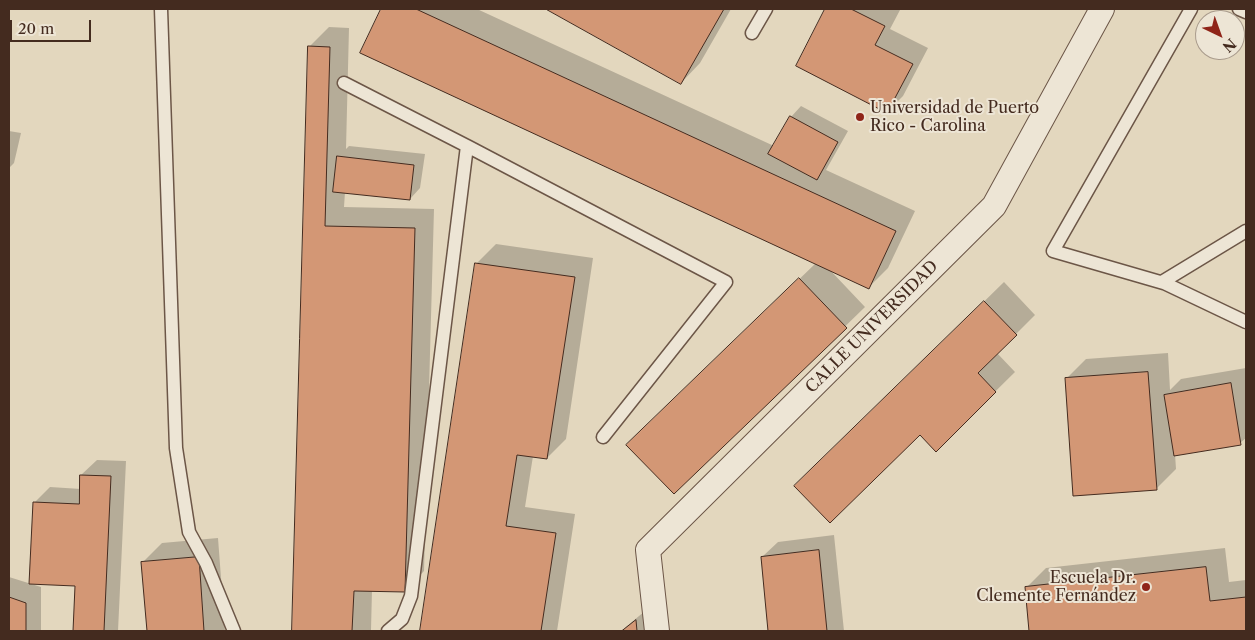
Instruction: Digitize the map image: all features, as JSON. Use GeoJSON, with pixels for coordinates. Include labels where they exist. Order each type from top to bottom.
{"type":"FeatureCollection","features":[{"type":"Feature","properties":{"kind":"street","name":"CALLE UNIVERSIDAD"},"geometry":{"type":"LineString","coordinates":[[656,631],[648,550],[994,206],[1102,9]]}},
{"type":"Feature","properties":{"kind":"lane"},"geometry":{"type":"LineString","coordinates":[[161,9],[176,448],[189,532],[206,563],[234,631]]}},
{"type":"Feature","properties":{"kind":"lane"},"geometry":{"type":"LineString","coordinates":[[752,33],[766,9]]}},
{"type":"Feature","properties":{"kind":"lane"},"geometry":{"type":"LineString","coordinates":[[1167,284],[1053,251],[1191,9]]}},
{"type":"Feature","properties":{"kind":"lane"},"geometry":{"type":"LineString","coordinates":[[1238,9],[1246,12]]}},
{"type":"Feature","properties":{"kind":"lane"},"geometry":{"type":"LineString","coordinates":[[344,83],[726,282],[603,437]]}},
{"type":"Feature","properties":{"kind":"lane"},"geometry":{"type":"LineString","coordinates":[[388,631],[402,619],[411,596],[467,146]]}},
{"type":"Feature","properties":{"kind":"lane"},"geometry":{"type":"LineString","coordinates":[[1246,231],[1162,282],[1246,322]]}},
{"type":"Feature","properties":{"kind":"building"},"geometry":{"type":"Polygon","coordinates":[[[381,9],[416,9],[896,231],[869,289],[360,53],[381,9]]]}},
{"type":"Feature","properties":{"kind":"building"},"geometry":{"type":"Polygon","coordinates":[[[546,9],[724,9],[681,84],[546,9]]]}},
{"type":"Feature","properties":{"kind":"building"},"geometry":{"type":"Polygon","coordinates":[[[825,9],[851,9],[885,26],[875,45],[913,64],[887,113],[796,66],[825,9]]]}},
{"type":"Feature","properties":{"kind":"building"},"geometry":{"type":"Polygon","coordinates":[[[308,46],[330,47],[325,226],[415,228],[405,592],[354,591],[352,631],[292,631],[308,46]]]}},
{"type":"Feature","properties":{"kind":"building"},"geometry":{"type":"Polygon","coordinates":[[[790,116],[838,142],[817,180],[768,154],[790,116]]]}},
{"type":"Feature","properties":{"kind":"building"},"geometry":{"type":"Polygon","coordinates":[[[337,156],[414,165],[410,200],[333,192],[337,156]]]}},
{"type":"Feature","properties":{"kind":"building"},"geometry":{"type":"Polygon","coordinates":[[[475,263],[575,277],[547,459],[517,455],[506,526],[556,533],[541,631],[420,631],[475,263]]]}},
{"type":"Feature","properties":{"kind":"building"},"geometry":{"type":"Polygon","coordinates":[[[799,278],[847,328],[674,494],[626,445],[799,278]]]}},
{"type":"Feature","properties":{"kind":"building"},"geometry":{"type":"Polygon","coordinates":[[[984,301],[1017,335],[978,373],[996,392],[936,452],[920,435],[830,523],[794,486],[984,301]]]}},
{"type":"Feature","properties":{"kind":"building"},"geometry":{"type":"Polygon","coordinates":[[[1148,372],[1157,490],[1073,496],[1065,378],[1148,372]]]}},
{"type":"Feature","properties":{"kind":"building"},"geometry":{"type":"Polygon","coordinates":[[[1231,383],[1241,445],[1174,456],[1164,395],[1231,383]]]}},
{"type":"Feature","properties":{"kind":"building"},"geometry":{"type":"Polygon","coordinates":[[[80,475],[111,476],[104,631],[73,631],[75,586],[29,584],[33,502],[79,504],[80,475]]]}},
{"type":"Feature","properties":{"kind":"building"},"geometry":{"type":"Polygon","coordinates":[[[819,550],[827,631],[768,631],[761,557],[819,550]]]}},
{"type":"Feature","properties":{"kind":"building"},"geometry":{"type":"Polygon","coordinates":[[[199,557],[204,631],[147,631],[141,562],[199,557]]]}},
{"type":"Feature","properties":{"kind":"building"},"geometry":{"type":"Polygon","coordinates":[[[1206,567],[1210,601],[1246,597],[1246,631],[1029,631],[1025,587],[1206,567]]]}},
{"type":"Feature","properties":{"kind":"building"},"geometry":{"type":"Polygon","coordinates":[[[9,597],[26,603],[26,631],[9,631],[9,597]]]}},
{"type":"Feature","properties":{"kind":"building"},"geometry":{"type":"Polygon","coordinates":[[[636,620],[637,631],[622,631],[636,620]]]}},
{"type":"Feature","properties":{"kind":"place","name":"Universidad de Puerto Rico - Carolina"},"geometry":{"type":"Point","coordinates":[860,117]}},
{"type":"Feature","properties":{"kind":"place","name":"Escuela Dr. Clemente Fernández"},"geometry":{"type":"Point","coordinates":[1146,587]}}]}
